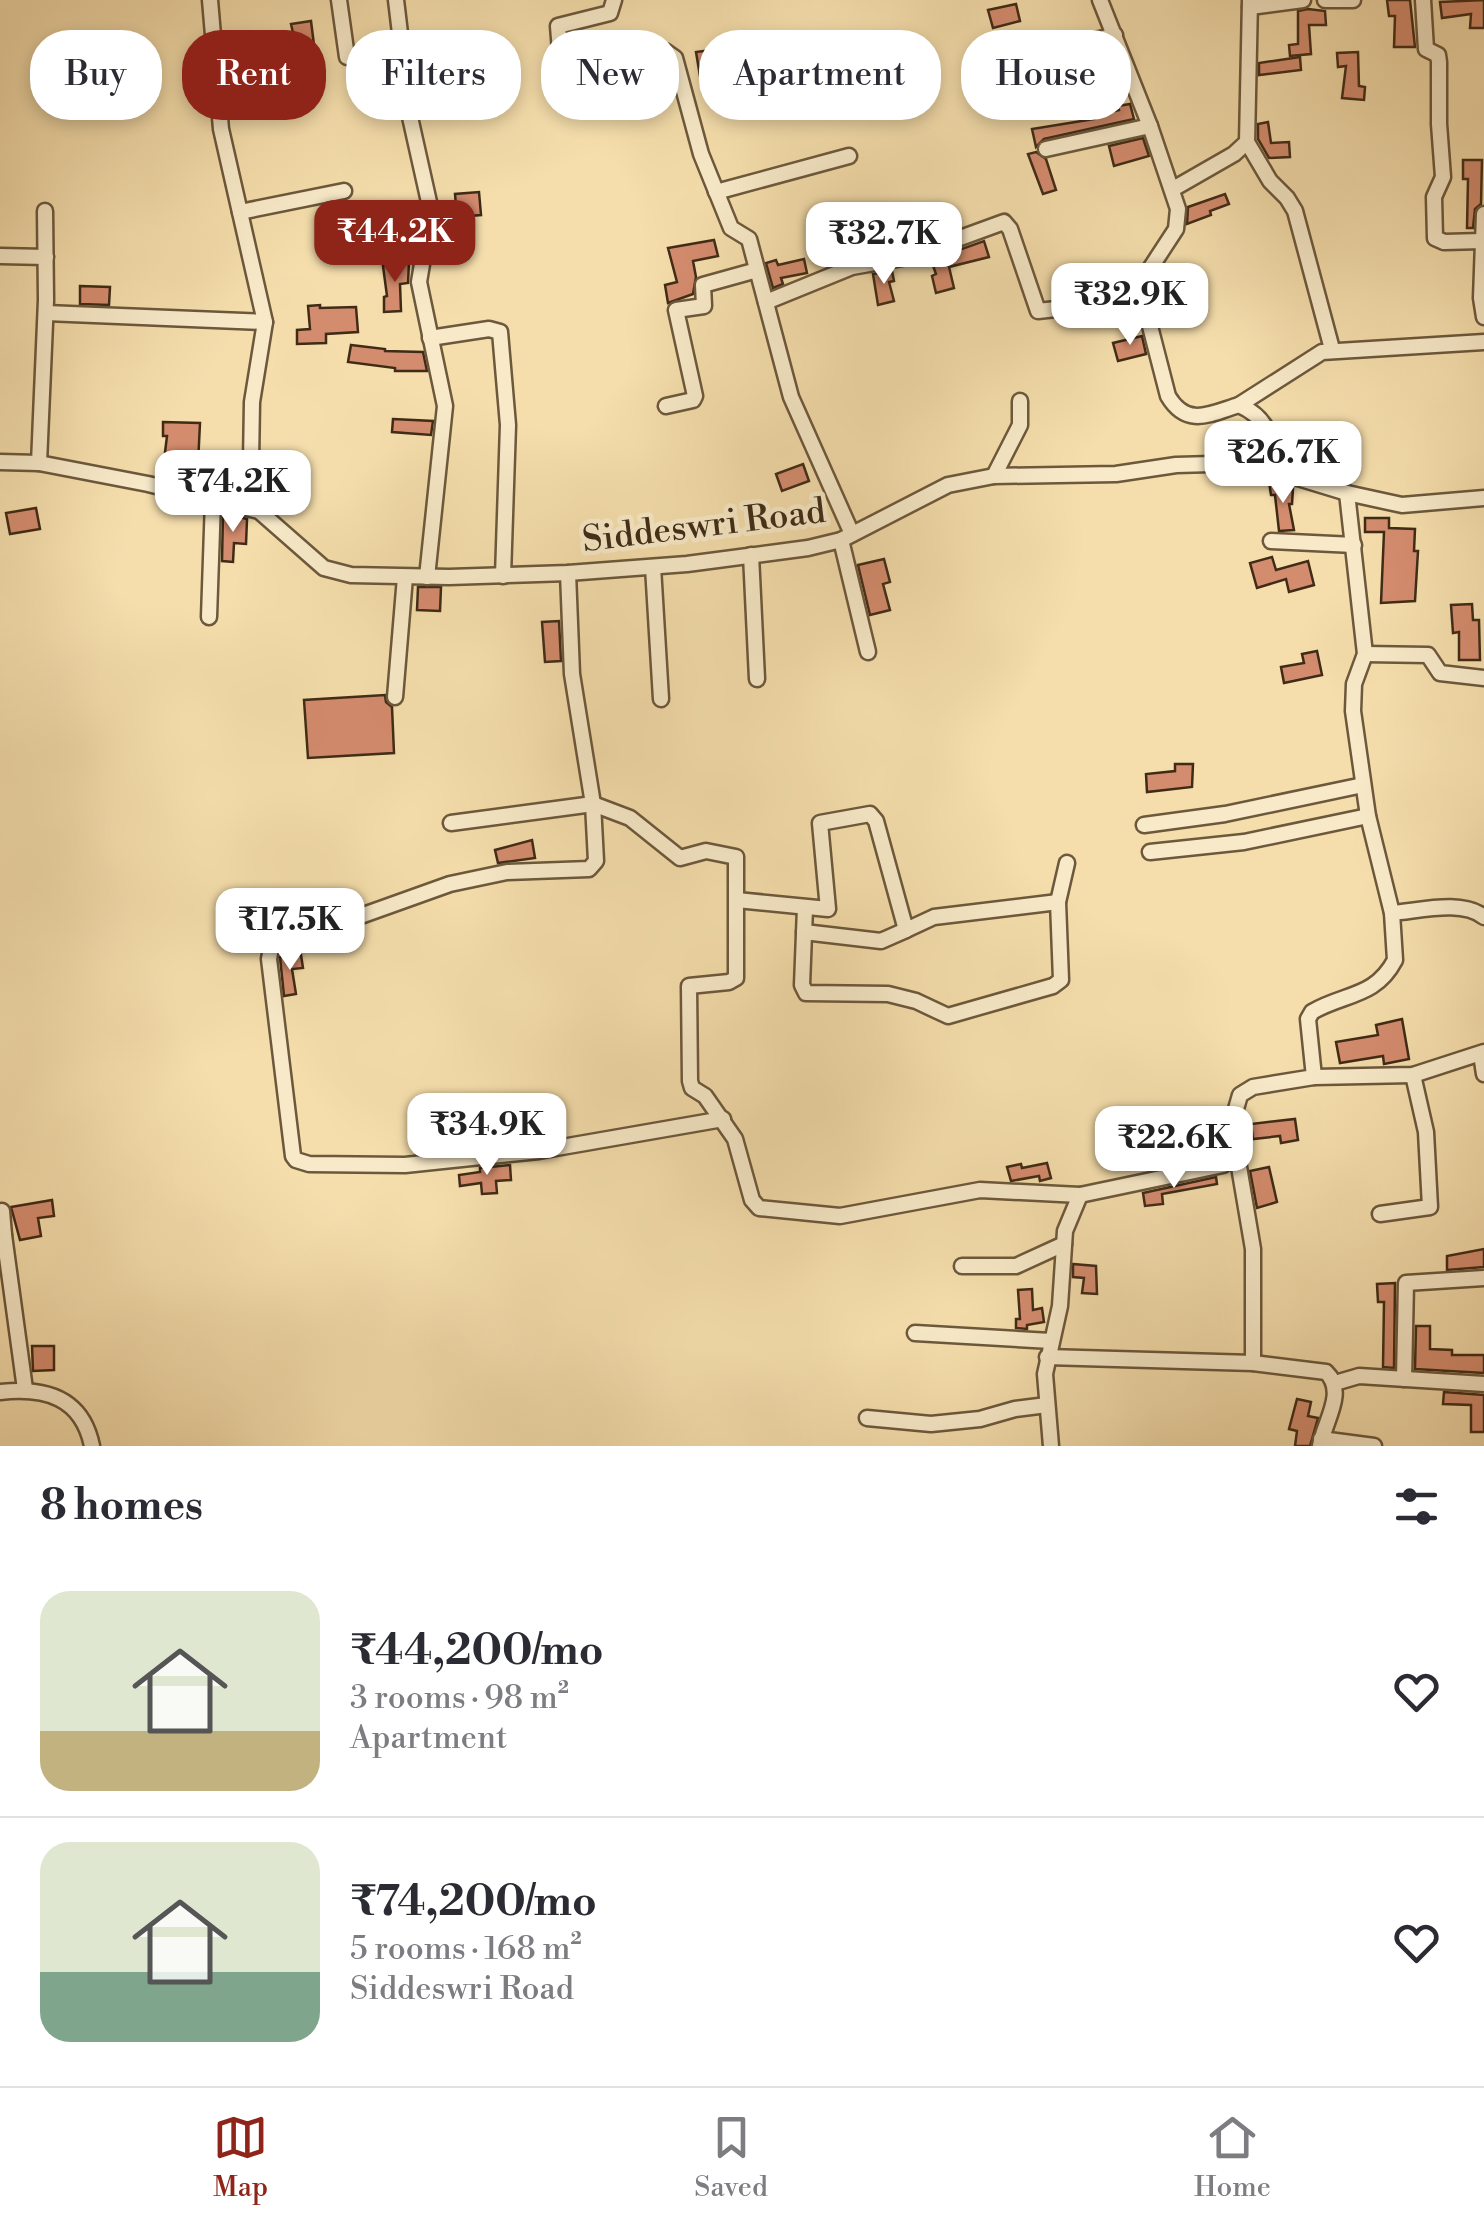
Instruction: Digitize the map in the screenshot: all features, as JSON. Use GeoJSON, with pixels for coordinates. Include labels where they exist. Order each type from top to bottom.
{"type":"FeatureCollection","features":[{"type":"Feature","properties":{"kind":"street"},"geometry":{"type":"LineString","coordinates":[[210,0],[221,129],[265,322],[252,402],[252,462],[258,511]]}},
{"type":"Feature","properties":{"kind":"street"},"geometry":{"type":"LineString","coordinates":[[339,0],[346,50]]}},
{"type":"Feature","properties":{"kind":"street"},"geometry":{"type":"LineString","coordinates":[[396,0],[410,118],[431,211],[418,276],[445,406],[427,577]]}},
{"type":"Feature","properties":{"kind":"street"},"geometry":{"type":"LineString","coordinates":[[614,0],[610,13],[558,26],[560,51],[671,53],[680,65],[701,154],[731,228],[749,239],[791,397],[846,537],[868,652]]}},
{"type":"Feature","properties":{"kind":"street"},"geometry":{"type":"LineString","coordinates":[[1100,0],[1112,30]]}},
{"type":"Feature","properties":{"kind":"street"},"geometry":{"type":"LineString","coordinates":[[1303,0],[1250,4],[1247,142],[1270,182],[1295,211],[1332,350]]}},
{"type":"Feature","properties":{"kind":"street"},"geometry":{"type":"LineString","coordinates":[[1325,0],[1353,0]]}},
{"type":"Feature","properties":{"kind":"street"},"geometry":{"type":"LineString","coordinates":[[1422,0],[1426,49],[1438,55],[1439,62],[1443,178],[1434,197],[1435,238],[1444,242],[1482,241]]}},
{"type":"Feature","properties":{"kind":"street"},"geometry":{"type":"LineString","coordinates":[[1131,78],[1178,209],[1176,229],[1146,275],[1145,312],[1168,396],[1176,408],[1190,416],[1201,416],[1239,405],[1314,355],[1332,350],[1484,342]]}},
{"type":"Feature","properties":{"kind":"street"},"geometry":{"type":"LineString","coordinates":[[1046,149],[1150,126]]}},
{"type":"Feature","properties":{"kind":"street"},"geometry":{"type":"LineString","coordinates":[[1173,189],[1234,154],[1247,142]]}},
{"type":"Feature","properties":{"kind":"street"},"geometry":{"type":"LineString","coordinates":[[716,192],[848,156]]}},
{"type":"Feature","properties":{"kind":"street"},"geometry":{"type":"LineString","coordinates":[[240,212],[344,191]]}},
{"type":"Feature","properties":{"kind":"street"},"geometry":{"type":"LineString","coordinates":[[39,462],[46,314],[45,211]]}},
{"type":"Feature","properties":{"kind":"street"},"geometry":{"type":"LineString","coordinates":[[1484,214],[1484,317]]}},
{"type":"Feature","properties":{"kind":"street"},"geometry":{"type":"LineString","coordinates":[[766,302],[852,267],[908,258],[1004,222],[1010,229],[1038,311],[1056,309],[1146,275]]}},
{"type":"Feature","properties":{"kind":"street"},"geometry":{"type":"LineString","coordinates":[[0,256],[46,257]]}},
{"type":"Feature","properties":{"kind":"street"},"geometry":{"type":"LineString","coordinates":[[666,406],[696,396],[676,310],[704,306],[703,285],[758,270]]}},
{"type":"Feature","properties":{"kind":"street"},"geometry":{"type":"LineString","coordinates":[[46,314],[265,322]]}},
{"type":"Feature","properties":{"kind":"street"},"geometry":{"type":"LineString","coordinates":[[430,338],[488,329],[500,332],[508,425],[503,576]]}},
{"type":"Feature","properties":{"kind":"street"},"geometry":{"type":"LineString","coordinates":[[994,476],[1020,425],[1020,402]]}},
{"type":"Feature","properties":{"kind":"street"},"geometry":{"type":"LineString","coordinates":[[1239,405],[1256,412],[1262,420],[1278,472]]}},
{"type":"Feature","properties":{"kind":"street","name":"Siddeswri Road"},"geometry":{"type":"LineString","coordinates":[[0,462],[39,462],[258,511],[324,568],[351,576],[568,574],[808,548],[846,537],[948,485],[994,476],[1116,474],[1200,464],[1278,472],[1347,493],[1422,505],[1484,498]]}},
{"type":"Feature","properties":{"kind":"street"},"geometry":{"type":"LineString","coordinates":[[1314,1076],[1308,1019],[1312,1012],[1361,994],[1390,970],[1397,950],[1392,912],[1368,816],[1352,699],[1365,654],[1347,493]]}},
{"type":"Feature","properties":{"kind":"street"},"geometry":{"type":"LineString","coordinates":[[209,617],[213,500]]}},
{"type":"Feature","properties":{"kind":"street"},"geometry":{"type":"LineString","coordinates":[[1271,540],[1354,545]]}},
{"type":"Feature","properties":{"kind":"street"},"geometry":{"type":"LineString","coordinates":[[751,555],[756,679]]}},
{"type":"Feature","properties":{"kind":"street"},"geometry":{"type":"LineString","coordinates":[[653,567],[660,698]]}},
{"type":"Feature","properties":{"kind":"street"},"geometry":{"type":"LineString","coordinates":[[568,574],[572,674],[593,804],[596,862],[589,869],[507,872],[450,884],[271,948],[294,1156],[309,1164],[405,1165],[579,1146],[723,1120]]}},
{"type":"Feature","properties":{"kind":"street"},"geometry":{"type":"LineString","coordinates":[[394,697],[405,577]]}},
{"type":"Feature","properties":{"kind":"street"},"geometry":{"type":"LineString","coordinates":[[1365,654],[1428,656],[1440,673],[1484,678]]}},
{"type":"Feature","properties":{"kind":"street"},"geometry":{"type":"LineString","coordinates":[[1144,825],[1240,811],[1363,785]]}},
{"type":"Feature","properties":{"kind":"street"},"geometry":{"type":"LineString","coordinates":[[451,824],[593,804],[630,818],[680,858],[706,852],[736,857],[736,980],[693,983],[689,989],[691,1086],[705,1096],[738,1146],[752,1200],[759,1208],[840,1216],[980,1190],[1080,1195],[1223,1166],[1237,1155]]}},
{"type":"Feature","properties":{"kind":"street"},"geometry":{"type":"LineString","coordinates":[[737,900],[826,910],[830,907],[820,822],[870,814],[875,817],[906,930]]}},
{"type":"Feature","properties":{"kind":"street"},"geometry":{"type":"LineString","coordinates":[[1150,852],[1244,842],[1368,816]]}},
{"type":"Feature","properties":{"kind":"street"},"geometry":{"type":"LineString","coordinates":[[805,908],[802,985],[806,993],[888,994],[916,1001],[948,1016],[1061,980],[1058,902],[1067,863]]}},
{"type":"Feature","properties":{"kind":"street"},"geometry":{"type":"LineString","coordinates":[[804,932],[882,941],[934,917],[1058,902]]}},
{"type":"Feature","properties":{"kind":"street"},"geometry":{"type":"LineString","coordinates":[[1392,912],[1463,908],[1484,917]]}},
{"type":"Feature","properties":{"kind":"street"},"geometry":{"type":"LineString","coordinates":[[1253,1363],[1253,1249],[1237,1155],[1236,1109],[1240,1094],[1253,1087],[1314,1076],[1413,1074],[1482,1053],[1484,1074]]}},
{"type":"Feature","properties":{"kind":"street"},"geometry":{"type":"LineString","coordinates":[[1380,1214],[1430,1208],[1426,1132],[1413,1074]]}},
{"type":"Feature","properties":{"kind":"street"},"geometry":{"type":"LineString","coordinates":[[1051,1446],[1046,1405],[1047,1357],[1060,1306],[1068,1221],[1080,1195]]}},
{"type":"Feature","properties":{"kind":"street"},"geometry":{"type":"LineString","coordinates":[[2,1211],[2,1235],[25,1389]]}},
{"type":"Feature","properties":{"kind":"street"},"geometry":{"type":"LineString","coordinates":[[962,1266],[1016,1266],[1064,1244]]}},
{"type":"Feature","properties":{"kind":"street"},"geometry":{"type":"LineString","coordinates":[[1404,1379],[1406,1283],[1484,1278]]}},
{"type":"Feature","properties":{"kind":"street"},"geometry":{"type":"LineString","coordinates":[[916,1333],[1051,1341]]}},
{"type":"Feature","properties":{"kind":"street"},"geometry":{"type":"LineString","coordinates":[[1047,1357],[1253,1363],[1320,1370],[1332,1376],[1335,1383],[1320,1442],[1374,1446]]}},
{"type":"Feature","properties":{"kind":"street"},"geometry":{"type":"LineString","coordinates":[[1335,1383],[1355,1376],[1484,1384]]}},
{"type":"Feature","properties":{"kind":"street"},"geometry":{"type":"LineString","coordinates":[[0,1392],[25,1389],[50,1394],[71,1406],[85,1422],[92,1446]]}},
{"type":"Feature","properties":{"kind":"street"},"geometry":{"type":"LineString","coordinates":[[867,1418],[926,1425],[976,1420],[1046,1405]]}},
{"type":"Feature","properties":{"kind":"building"},"geometry":{"type":"Polygon","coordinates":[[[1387,0],[1410,0],[1415,47],[1394,47],[1395,16],[1389,16],[1387,0]]]}},
{"type":"Feature","properties":{"kind":"building"},"geometry":{"type":"Polygon","coordinates":[[[1484,0],[1484,28],[1470,28],[1471,14],[1442,18],[1440,2],[1484,0]]]}},
{"type":"Feature","properties":{"kind":"building"},"geometry":{"type":"Polygon","coordinates":[[[1016,4],[1020,21],[993,28],[988,10],[1016,4]]]}},
{"type":"Feature","properties":{"kind":"building"},"geometry":{"type":"Polygon","coordinates":[[[1298,11],[1325,11],[1326,25],[1309,25],[1311,54],[1290,56],[1289,45],[1298,44],[1298,11]]]}},
{"type":"Feature","properties":{"kind":"building"},"geometry":{"type":"Polygon","coordinates":[[[311,21],[312,30],[292,30],[291,24],[311,21]]]}},
{"type":"Feature","properties":{"kind":"building"},"geometry":{"type":"Polygon","coordinates":[[[1358,52],[1359,86],[1365,87],[1364,100],[1342,98],[1346,66],[1338,67],[1337,53],[1358,52]]]}},
{"type":"Feature","properties":{"kind":"building"},"geometry":{"type":"Polygon","coordinates":[[[1300,57],[1301,70],[1259,75],[1259,63],[1300,57]]]}},
{"type":"Feature","properties":{"kind":"building"},"geometry":{"type":"Polygon","coordinates":[[[1088,120],[1130,120],[1044,139],[1036,147],[1032,129],[1088,120]]]}},
{"type":"Feature","properties":{"kind":"building"},"geometry":{"type":"Polygon","coordinates":[[[1268,122],[1271,143],[1289,142],[1290,157],[1269,158],[1258,139],[1258,124],[1268,122]]]}},
{"type":"Feature","properties":{"kind":"building"},"geometry":{"type":"Polygon","coordinates":[[[1143,138],[1149,156],[1114,166],[1109,146],[1143,138]]]}},
{"type":"Feature","properties":{"kind":"building"},"geometry":{"type":"Polygon","coordinates":[[[1036,152],[1046,159],[1056,190],[1043,194],[1028,154],[1036,152]]]}},
{"type":"Feature","properties":{"kind":"building"},"geometry":{"type":"Polygon","coordinates":[[[1463,160],[1482,160],[1481,204],[1475,209],[1473,228],[1467,228],[1468,179],[1463,179],[1463,160]]]}},
{"type":"Feature","properties":{"kind":"building"},"geometry":{"type":"Polygon","coordinates":[[[479,192],[481,215],[457,217],[455,194],[479,192]]]}},
{"type":"Feature","properties":{"kind":"building"},"geometry":{"type":"Polygon","coordinates":[[[1225,194],[1229,204],[1187,224],[1188,207],[1225,194]]]}},
{"type":"Feature","properties":{"kind":"building"},"geometry":{"type":"Polygon","coordinates":[[[339,224],[341,233],[359,229],[363,245],[333,254],[324,229],[339,224]]]}},
{"type":"Feature","properties":{"kind":"building"},"geometry":{"type":"Polygon","coordinates":[[[714,240],[718,256],[693,261],[693,294],[668,303],[665,285],[677,282],[668,248],[714,240]]]}},
{"type":"Feature","properties":{"kind":"building"},"geometry":{"type":"Polygon","coordinates":[[[984,241],[989,257],[949,267],[954,288],[936,293],[931,260],[984,241]]]}},
{"type":"Feature","properties":{"kind":"building"},"geometry":{"type":"Polygon","coordinates":[[[804,259],[807,273],[781,278],[783,284],[773,288],[766,263],[776,260],[778,265],[804,259]]]}},
{"type":"Feature","properties":{"kind":"building"},"geometry":{"type":"Polygon","coordinates":[[[409,262],[408,283],[400,284],[401,311],[384,312],[387,296],[383,266],[409,262]]]}},
{"type":"Feature","properties":{"kind":"building"},"geometry":{"type":"Polygon","coordinates":[[[892,271],[894,281],[889,282],[894,301],[878,305],[873,274],[892,271]]]}},
{"type":"Feature","properties":{"kind":"building"},"geometry":{"type":"Polygon","coordinates":[[[80,286],[110,287],[109,305],[80,304],[80,286]]]}},
{"type":"Feature","properties":{"kind":"building"},"geometry":{"type":"Polygon","coordinates":[[[308,306],[356,307],[358,332],[326,334],[326,343],[297,344],[297,330],[310,329],[308,306]]]}},
{"type":"Feature","properties":{"kind":"building"},"geometry":{"type":"Polygon","coordinates":[[[1142,336],[1146,354],[1118,361],[1113,343],[1142,336]]]}},
{"type":"Feature","properties":{"kind":"building"},"geometry":{"type":"Polygon","coordinates":[[[351,345],[423,352],[427,371],[395,371],[348,362],[351,345]]]}},
{"type":"Feature","properties":{"kind":"building"},"geometry":{"type":"Polygon","coordinates":[[[393,419],[433,421],[431,435],[392,432],[393,419]]]}},
{"type":"Feature","properties":{"kind":"building"},"geometry":{"type":"Polygon","coordinates":[[[163,422],[200,423],[197,484],[180,481],[181,471],[163,469],[167,436],[163,436],[163,422]]]}},
{"type":"Feature","properties":{"kind":"building"},"geometry":{"type":"Polygon","coordinates":[[[803,464],[809,481],[782,491],[776,474],[803,464]]]}},
{"type":"Feature","properties":{"kind":"building"},"geometry":{"type":"Polygon","coordinates":[[[1269,482],[1293,488],[1289,504],[1294,530],[1279,531],[1275,495],[1271,495],[1269,482]]]}},
{"type":"Feature","properties":{"kind":"building"},"geometry":{"type":"Polygon","coordinates":[[[36,508],[40,529],[10,534],[6,513],[36,508]]]}},
{"type":"Feature","properties":{"kind":"building"},"geometry":{"type":"Polygon","coordinates":[[[223,513],[247,519],[246,544],[234,543],[233,562],[222,561],[223,513]]]}},
{"type":"Feature","properties":{"kind":"building"},"geometry":{"type":"Polygon","coordinates":[[[1365,518],[1389,518],[1389,528],[1415,529],[1415,601],[1381,603],[1384,532],[1365,532],[1365,518]]]}},
{"type":"Feature","properties":{"kind":"building"},"geometry":{"type":"Polygon","coordinates":[[[1272,557],[1276,570],[1308,561],[1314,585],[1289,592],[1286,579],[1257,588],[1250,563],[1272,557]]]}},
{"type":"Feature","properties":{"kind":"building"},"geometry":{"type":"Polygon","coordinates":[[[884,559],[890,582],[883,584],[890,610],[870,615],[858,565],[884,559]]]}},
{"type":"Feature","properties":{"kind":"building"},"geometry":{"type":"Polygon","coordinates":[[[418,587],[441,587],[440,611],[417,610],[418,587]]]}},
{"type":"Feature","properties":{"kind":"building"},"geometry":{"type":"Polygon","coordinates":[[[1472,604],[1473,620],[1479,620],[1480,660],[1459,660],[1459,632],[1453,633],[1451,605],[1472,604]]]}},
{"type":"Feature","properties":{"kind":"building"},"geometry":{"type":"Polygon","coordinates":[[[559,621],[561,661],[545,662],[542,622],[559,621]]]}},
{"type":"Feature","properties":{"kind":"building"},"geometry":{"type":"Polygon","coordinates":[[[1317,651],[1322,675],[1284,683],[1281,667],[1304,663],[1302,654],[1317,651]]]}},
{"type":"Feature","properties":{"kind":"building"},"geometry":{"type":"Polygon","coordinates":[[[385,695],[392,707],[394,753],[308,758],[304,700],[385,695]]]}},
{"type":"Feature","properties":{"kind":"building"},"geometry":{"type":"Polygon","coordinates":[[[1175,764],[1193,764],[1192,787],[1147,792],[1146,774],[1175,771],[1175,764]]]}},
{"type":"Feature","properties":{"kind":"building"},"geometry":{"type":"Polygon","coordinates":[[[532,840],[535,858],[498,863],[495,850],[532,840]]]}},
{"type":"Feature","properties":{"kind":"building"},"geometry":{"type":"Polygon","coordinates":[[[301,955],[303,968],[292,969],[296,994],[284,996],[280,957],[301,955]]]}},
{"type":"Feature","properties":{"kind":"building"},"geometry":{"type":"Polygon","coordinates":[[[1402,1019],[1409,1059],[1384,1064],[1383,1056],[1340,1063],[1336,1042],[1378,1035],[1376,1025],[1402,1019]]]}},
{"type":"Feature","properties":{"kind":"building"},"geometry":{"type":"Polygon","coordinates":[[[1295,1119],[1298,1140],[1281,1143],[1280,1136],[1253,1139],[1251,1124],[1295,1119]]]}},
{"type":"Feature","properties":{"kind":"building"},"geometry":{"type":"Polygon","coordinates":[[[1047,1163],[1051,1178],[1011,1181],[1007,1167],[1047,1163]]]}},
{"type":"Feature","properties":{"kind":"building"},"geometry":{"type":"Polygon","coordinates":[[[510,1165],[511,1180],[496,1181],[497,1193],[482,1194],[481,1183],[460,1186],[459,1175],[510,1165]]]}},
{"type":"Feature","properties":{"kind":"building"},"geometry":{"type":"Polygon","coordinates":[[[1269,1167],[1277,1202],[1257,1208],[1250,1171],[1269,1167]]]}},
{"type":"Feature","properties":{"kind":"building"},"geometry":{"type":"Polygon","coordinates":[[[1216,1177],[1217,1184],[1162,1194],[1163,1204],[1145,1206],[1143,1193],[1216,1177]]]}},
{"type":"Feature","properties":{"kind":"building"},"geometry":{"type":"Polygon","coordinates":[[[52,1200],[54,1216],[38,1218],[41,1236],[20,1240],[11,1207],[52,1200]]]}},
{"type":"Feature","properties":{"kind":"building"},"geometry":{"type":"Polygon","coordinates":[[[1484,1249],[1484,1267],[1447,1270],[1447,1256],[1484,1249]]]}},
{"type":"Feature","properties":{"kind":"building"},"geometry":{"type":"Polygon","coordinates":[[[1073,1264],[1096,1266],[1097,1294],[1082,1293],[1084,1278],[1073,1277],[1073,1264]]]}},
{"type":"Feature","properties":{"kind":"building"},"geometry":{"type":"Polygon","coordinates":[[[1395,1283],[1394,1368],[1383,1367],[1384,1302],[1378,1302],[1377,1284],[1395,1283]]]}},
{"type":"Feature","properties":{"kind":"building"},"geometry":{"type":"Polygon","coordinates":[[[1032,1289],[1033,1310],[1042,1308],[1044,1322],[1027,1325],[1027,1329],[1016,1328],[1016,1319],[1020,1319],[1018,1290],[1032,1289]]]}},
{"type":"Feature","properties":{"kind":"building"},"geometry":{"type":"Polygon","coordinates":[[[1416,1326],[1430,1326],[1430,1349],[1452,1350],[1452,1355],[1484,1355],[1484,1373],[1415,1369],[1416,1326]]]}},
{"type":"Feature","properties":{"kind":"building"},"geometry":{"type":"Polygon","coordinates":[[[32,1346],[54,1346],[54,1370],[33,1371],[32,1346]]]}},
{"type":"Feature","properties":{"kind":"building"},"geometry":{"type":"Polygon","coordinates":[[[1444,1392],[1484,1395],[1484,1432],[1471,1432],[1471,1405],[1443,1404],[1444,1392]]]}},
{"type":"Feature","properties":{"kind":"building"},"geometry":{"type":"Polygon","coordinates":[[[1297,1399],[1311,1402],[1308,1416],[1318,1418],[1310,1446],[1295,1446],[1297,1431],[1289,1429],[1297,1399]]]}}]}
